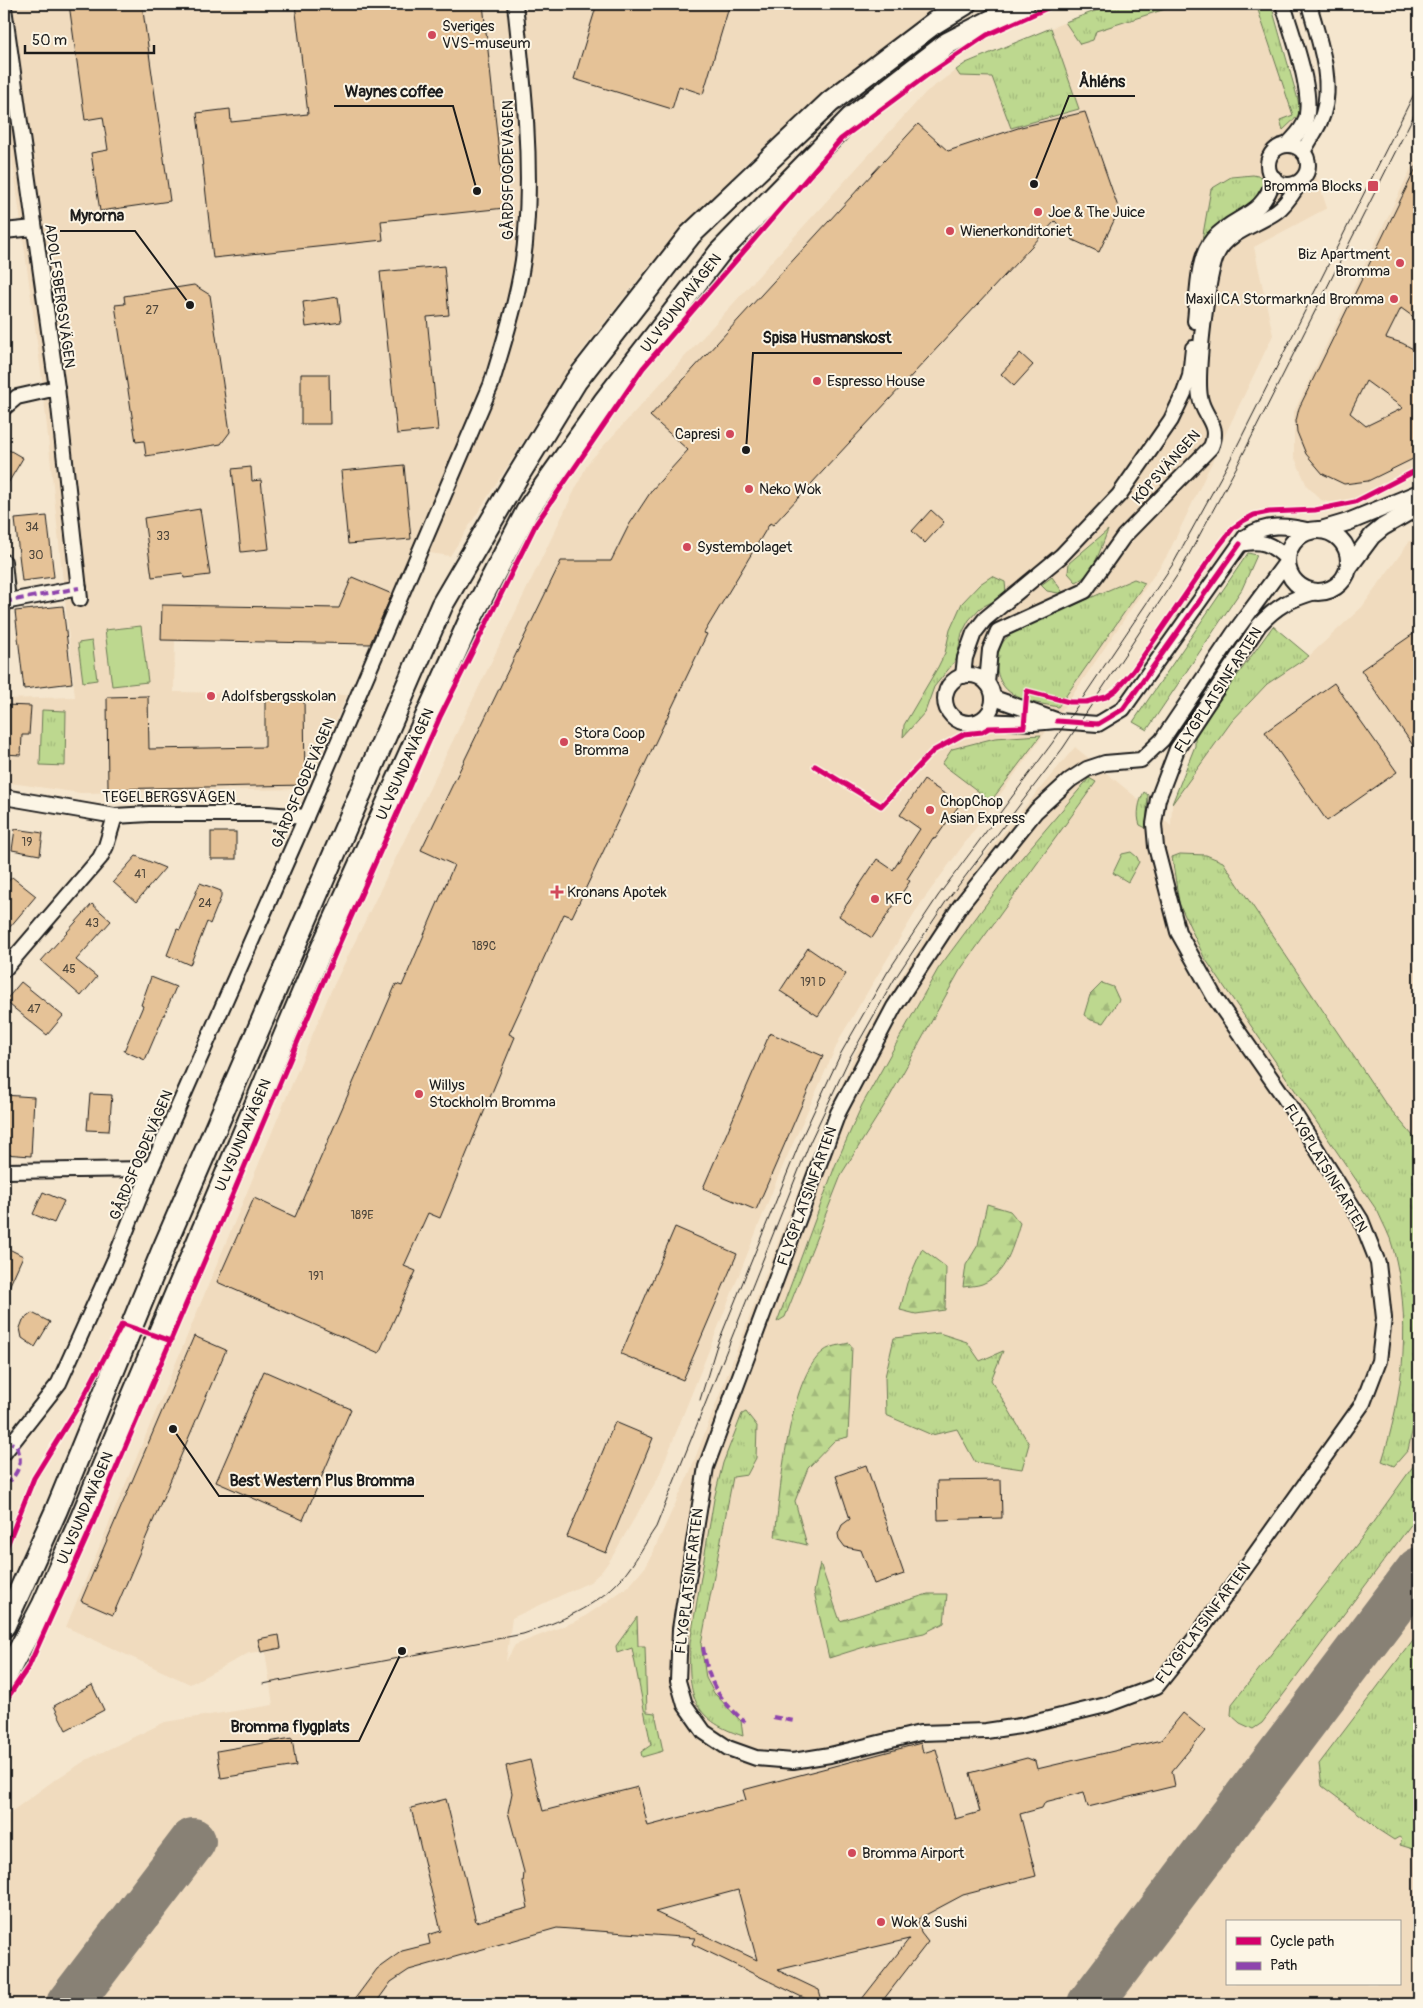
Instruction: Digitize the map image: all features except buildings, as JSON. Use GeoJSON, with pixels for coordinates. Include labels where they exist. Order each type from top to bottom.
{"type":"FeatureCollection","features":[{"type":"Feature","properties":{"kind":"main road","name":"ULVSUNDAVÄGEN"},"geometry":{"type":"LineString","coordinates":[[4,1626],[48,1529],[162,1252],[442,605],[576,381],[690,235],[830,102],[934,23],[965,4]]}},
{"type":"Feature","properties":{"kind":"main road","name":"ULVSUNDAVÄGEN"},"geometry":{"type":"LineString","coordinates":[[4,1679],[43,1605],[326,941],[469,622],[527,511],[604,402],[720,252],[844,125],[948,43],[1024,4]]}},
{"type":"Feature","properties":{"kind":"main road"},"geometry":{"type":"LineString","coordinates":[[150,1285],[175,1296]]}},
{"type":"Feature","properties":{"kind":"street","name":"GÅRDSFOGDEVÄGEN"},"geometry":{"type":"LineString","coordinates":[[4,1454],[59,1383],[114,1261],[151,1169],[306,817],[491,386],[513,313],[526,231],[527,110],[515,4]]}},
{"type":"Feature","properties":{"kind":"street","name":"KÖPSVÄNGEN"},"geometry":{"type":"LineString","coordinates":[[963,676],[966,658],[974,633],[985,619],[1061,556],[1119,495],[1171,420],[1184,393],[1190,376],[1203,259],[1212,240],[1264,202],[1274,178],[1269,167],[1270,158],[1276,150],[1287,145],[1304,124],[1308,106],[1307,91],[1283,4]]}},
{"type":"Feature","properties":{"kind":"street"},"geometry":{"type":"LineString","coordinates":[[1287,145],[1303,152],[1323,116],[1327,95],[1325,68],[1310,4]]}},
{"type":"Feature","properties":{"kind":"street","name":"ADOLFSBERGSVÄGEN"},"geometry":{"type":"LineString","coordinates":[[4,8],[56,388],[80,594],[6,602]]}},
{"type":"Feature","properties":{"kind":"street","name":"KÖPSVÄNGEN"},"geometry":{"type":"LineString","coordinates":[[987,683],[990,650],[998,631],[1085,591],[1124,536],[1210,446],[1215,437],[1212,421],[1200,398],[1201,359],[1211,271],[1217,253],[1227,241],[1279,210],[1301,181],[1308,166],[1303,152]]}},
{"type":"Feature","properties":{"kind":"street"},"geometry":{"type":"LineString","coordinates":[[1274,178],[1290,185],[1301,181]]}},
{"type":"Feature","properties":{"kind":"street"},"geometry":{"type":"LineString","coordinates":[[4,231],[34,228]]}},
{"type":"Feature","properties":{"kind":"street"},"geometry":{"type":"LineString","coordinates":[[4,408],[17,397],[56,388]]}},
{"type":"Feature","properties":{"kind":"street"},"geometry":{"type":"LineString","coordinates":[[1419,493],[1348,522],[1316,530],[1294,541],[1287,560],[1289,573],[1295,582],[1304,589],[1315,592],[1327,591],[1337,586],[1372,536],[1419,506]]}},
{"type":"Feature","properties":{"kind":"street"},"geometry":{"type":"LineString","coordinates":[[981,721],[991,711],[994,698],[987,683],[976,676],[963,676],[956,679],[947,690],[946,703],[948,710],[957,720],[964,723],[981,721],[1033,723],[1057,721],[1098,724],[1123,709],[1240,544],[1251,532],[1271,526],[1292,526],[1334,535],[1345,546],[1349,556],[1349,567]]}},
{"type":"Feature","properties":{"kind":"street"},"geometry":{"type":"LineString","coordinates":[[1240,544],[1252,541],[1267,543],[1274,546],[1287,560]]}},
{"type":"Feature","properties":{"kind":"street","name":"FLYGPLATSINFARTEN"},"geometry":{"type":"LineString","coordinates":[[1287,560],[1158,744],[1141,760],[1105,763],[1087,769],[1070,780],[1036,811],[961,905],[904,991],[838,1113],[706,1467],[695,1529],[680,1629],[678,1681],[685,1705],[704,1732],[728,1748],[756,1758],[793,1761],[830,1755],[920,1733],[986,1731],[1020,1726],[1106,1706],[1157,1686],[1196,1637],[1363,1403],[1379,1361],[1384,1318],[1378,1264],[1361,1220],[1284,1097],[1215,998],[1178,932],[1156,847],[1154,824],[1158,800],[1177,749],[1259,625],[1275,608],[1289,600],[1315,592]]}},
{"type":"Feature","properties":{"kind":"street"},"geometry":{"type":"LineString","coordinates":[[4,562],[6,602]]}},
{"type":"Feature","properties":{"kind":"street"},"geometry":{"type":"LineString","coordinates":[[994,698],[1057,721]]}},
{"type":"Feature","properties":{"kind":"street","name":"TEGELBERGSVÄGEN"},"geometry":{"type":"LineString","coordinates":[[4,797],[115,816],[149,814],[266,814],[306,817]]}},
{"type":"Feature","properties":{"kind":"street"},"geometry":{"type":"LineString","coordinates":[[4,970],[100,858],[106,846],[115,816]]}},
{"type":"Feature","properties":{"kind":"street"},"geometry":{"type":"LineString","coordinates":[[4,1171],[151,1169]]}},
{"type":"Feature","properties":{"kind":"shaded area"},"geometry":{"type":"Polygon","coordinates":[[[4,4],[938,4],[840,80],[744,165],[649,266],[578,356],[450,556],[416,551],[370,644],[175,641],[174,692],[347,695],[306,789],[80,793],[4,782],[4,699],[75,697],[42,379],[4,97],[4,4]]]}},
{"type":"Feature","properties":{"kind":"shaded area"},"geometry":{"type":"Polygon","coordinates":[[[1114,4],[1259,4],[1327,208],[1254,247],[1273,335],[1167,556],[1072,696],[921,903],[841,1036],[778,1177],[658,1478],[612,1557],[602,1571],[590,1582],[512,1618],[506,1661],[515,1645],[579,1620],[630,1585],[647,1565],[689,1474],[793,1204],[855,1053],[949,897],[1075,747],[1171,826],[1172,804],[1232,721],[1267,684],[1309,656],[1362,607],[1410,541],[1419,536],[1419,2004],[4,2004],[4,1817],[53,1781],[88,1759],[165,1722],[273,1705],[265,1651],[249,1653],[190,1684],[66,1627],[329,995],[588,463],[926,92],[966,63],[1114,4]]]}},
{"type":"Feature","properties":{"kind":"shaded area"},"geometry":{"type":"Polygon","coordinates":[[[1419,152],[1419,473],[1370,497],[1343,506],[1321,500],[1307,486],[1294,456],[1294,412],[1419,152]]]}},
{"type":"Feature","properties":{"kind":"green space"},"geometry":{"type":"Polygon","coordinates":[[[1114,4],[1181,4],[1096,31],[1093,40],[1080,44],[1065,22],[1114,4]]]}},
{"type":"Feature","properties":{"kind":"green space"},"geometry":{"type":"Polygon","coordinates":[[[1256,4],[1271,4],[1298,100],[1300,114],[1283,130],[1280,120],[1293,115],[1256,4]]]}},
{"type":"Feature","properties":{"kind":"green space"},"geometry":{"type":"Polygon","coordinates":[[[1051,28],[1079,109],[1011,128],[992,77],[960,76],[956,70],[966,63],[1051,28]]]}},
{"type":"Feature","properties":{"kind":"green space"},"geometry":{"type":"Polygon","coordinates":[[[1253,175],[1262,177],[1266,184],[1265,191],[1199,257],[1211,189],[1231,177],[1253,175]]]}},
{"type":"Feature","properties":{"kind":"green space"},"geometry":{"type":"Polygon","coordinates":[[[1108,530],[1092,567],[1088,573],[1076,582],[1068,573],[1069,563],[1108,530]]]}},
{"type":"Feature","properties":{"kind":"green space"},"geometry":{"type":"Polygon","coordinates":[[[1248,553],[1257,555],[1242,589],[1147,730],[1133,722],[1248,553]]]}},
{"type":"Feature","properties":{"kind":"green space"},"geometry":{"type":"Polygon","coordinates":[[[992,576],[1005,582],[1006,592],[1000,598],[980,608],[969,620],[962,633],[956,660],[934,687],[925,712],[903,737],[904,725],[945,653],[950,630],[962,603],[980,584],[992,576]]]}},
{"type":"Feature","properties":{"kind":"green space"},"geometry":{"type":"Polygon","coordinates":[[[1052,577],[1064,594],[1047,591],[1041,585],[1052,577]]]}},
{"type":"Feature","properties":{"kind":"green space"},"geometry":{"type":"Polygon","coordinates":[[[1134,579],[1145,583],[1058,707],[1025,700],[1004,687],[998,674],[998,653],[1002,644],[1014,631],[1134,579]]]}},
{"type":"Feature","properties":{"kind":"green space"},"geometry":{"type":"Polygon","coordinates":[[[141,626],[148,682],[112,686],[105,630],[141,626]]]}},
{"type":"Feature","properties":{"kind":"green space"},"geometry":{"type":"Polygon","coordinates":[[[1273,626],[1309,656],[1267,684],[1232,721],[1172,804],[1195,746],[1195,734],[1273,626]]]}},
{"type":"Feature","properties":{"kind":"green space"},"geometry":{"type":"Polygon","coordinates":[[[92,641],[97,680],[83,682],[78,643],[92,641]]]}},
{"type":"Feature","properties":{"kind":"green space"},"geometry":{"type":"Polygon","coordinates":[[[42,710],[66,711],[65,766],[40,765],[42,710]]]}},
{"type":"Feature","properties":{"kind":"green space"},"geometry":{"type":"Polygon","coordinates":[[[1041,735],[991,801],[942,764],[952,749],[995,738],[1041,735]]]}},
{"type":"Feature","properties":{"kind":"green space"},"geometry":{"type":"Polygon","coordinates":[[[1089,778],[1096,782],[960,970],[889,1098],[842,1173],[785,1317],[777,1322],[835,1166],[862,1105],[938,969],[1013,868],[1089,778]]]}},
{"type":"Feature","properties":{"kind":"green space"},"geometry":{"type":"Polygon","coordinates":[[[1144,792],[1148,795],[1146,828],[1140,825],[1138,817],[1139,804],[1144,792]]]}},
{"type":"Feature","properties":{"kind":"green space"},"geometry":{"type":"Polygon","coordinates":[[[1131,852],[1137,857],[1139,862],[1128,882],[1113,873],[1122,854],[1131,852]]]}},
{"type":"Feature","properties":{"kind":"green space"},"geometry":{"type":"Polygon","coordinates":[[[1180,854],[1206,855],[1223,862],[1385,1103],[1419,1143],[1419,1401],[1408,1450],[1394,1466],[1382,1461],[1396,1409],[1403,1355],[1404,1328],[1399,1274],[1390,1239],[1378,1212],[1204,957],[1179,903],[1172,857],[1180,854]]]}},
{"type":"Feature","properties":{"kind":"green space"},"geometry":{"type":"Polygon","coordinates":[[[1102,983],[1113,987],[1119,1000],[1103,1023],[1091,1020],[1084,1015],[1090,995],[1102,983]]]}},
{"type":"Feature","properties":{"kind":"green space"},"geometry":{"type":"Polygon","coordinates":[[[987,1204],[1010,1211],[1020,1223],[1008,1258],[998,1273],[982,1284],[963,1287],[966,1265],[978,1245],[987,1204]]]}},
{"type":"Feature","properties":{"kind":"green space"},"geometry":{"type":"Polygon","coordinates":[[[922,1249],[946,1267],[945,1310],[916,1314],[900,1310],[907,1283],[922,1249]]]}},
{"type":"Feature","properties":{"kind":"green space"},"geometry":{"type":"Polygon","coordinates":[[[939,1333],[967,1342],[980,1361],[1003,1351],[991,1380],[1029,1444],[1022,1469],[975,1462],[957,1429],[932,1435],[886,1415],[885,1377],[894,1338],[939,1333]]]}},
{"type":"Feature","properties":{"kind":"green space"},"geometry":{"type":"Polygon","coordinates":[[[849,1343],[852,1347],[848,1437],[835,1440],[808,1468],[795,1501],[807,1545],[775,1537],[788,1437],[802,1385],[812,1365],[824,1351],[849,1343]]]}},
{"type":"Feature","properties":{"kind":"green space"},"geometry":{"type":"Polygon","coordinates":[[[746,1412],[757,1426],[756,1458],[747,1475],[733,1477],[701,1644],[706,1678],[714,1693],[741,1721],[743,1736],[712,1721],[703,1713],[696,1702],[690,1677],[690,1643],[714,1499],[723,1463],[742,1414],[746,1412]]]}},
{"type":"Feature","properties":{"kind":"green space"},"geometry":{"type":"Polygon","coordinates":[[[1419,1458],[1419,1514],[1262,1723],[1253,1729],[1240,1723],[1231,1715],[1232,1704],[1361,1539],[1419,1458]]]}},
{"type":"Feature","properties":{"kind":"green space"},"geometry":{"type":"Polygon","coordinates":[[[820,1563],[840,1621],[928,1594],[947,1594],[944,1623],[924,1633],[877,1643],[829,1658],[814,1592],[820,1563]]]}},
{"type":"Feature","properties":{"kind":"green space"},"geometry":{"type":"Polygon","coordinates":[[[637,1617],[638,1646],[645,1646],[647,1712],[655,1713],[663,1751],[642,1757],[641,1752],[651,1745],[632,1648],[617,1653],[616,1646],[637,1617]]]}},
{"type":"Feature","properties":{"kind":"green space"},"geometry":{"type":"Polygon","coordinates":[[[1419,1632],[1419,1845],[1413,1849],[1400,1845],[1402,1839],[1399,1837],[1394,1840],[1377,1829],[1322,1786],[1319,1764],[1419,1632]]]}},
{"type":"Feature","properties":{"kind":"taxiway"},"geometry":{"type":"LineString","coordinates":[[1090,2004],[1419,1570]]}},
{"type":"Feature","properties":{"kind":"taxiway"},"geometry":{"type":"LineString","coordinates":[[69,2004],[193,1841]]}},
{"type":"Feature","properties":{"kind":"tram line"},"geometry":{"type":"LineString","coordinates":[[700,1400],[716,1348],[802,1137],[841,1053],[887,973],[938,896],[1053,742],[1173,564],[1229,462],[1419,84]]}},
{"type":"Feature","properties":{"kind":"tram line"},"geometry":{"type":"LineString","coordinates":[[263,1684],[523,1634],[563,1619],[589,1605],[612,1588],[627,1572],[656,1527],[810,1142],[849,1059],[894,980],[945,903],[1063,748],[1180,571],[1236,468],[1419,105]]}},
{"type":"Feature","properties":{"kind":"marked path"},"geometry":{"type":"LineString","coordinates":[[4,562],[8,602]]}},
{"type":"Feature","properties":{"kind":"marked path"},"geometry":{"type":"LineString","coordinates":[[4,602],[79,588]]}},
{"type":"Feature","properties":{"kind":"marked path"},"geometry":{"type":"LineString","coordinates":[[4,1481],[11,1480],[20,1464],[16,1445],[11,1443]]}},
{"type":"Feature","properties":{"kind":"marked path"},"geometry":{"type":"LineString","coordinates":[[703,1647],[708,1671],[716,1689],[727,1705],[745,1722]]}},
{"type":"Feature","properties":{"kind":"marked path"},"geometry":{"type":"LineString","coordinates":[[773,1717],[794,1721]]}},
{"type":"Feature","properties":{"kind":"cycle path"},"geometry":{"type":"LineString","coordinates":[[4,1703],[29,1666],[87,1537],[340,942],[440,717],[536,524],[643,368],[841,139],[926,76],[987,35],[1056,4]]}},
{"type":"Feature","properties":{"kind":"cycle path"},"geometry":{"type":"LineString","coordinates":[[815,766],[881,806],[933,751],[964,734],[982,732],[989,728],[1024,727],[1027,691],[1069,702],[1086,702],[1106,697],[1116,690],[1133,671],[1233,528],[1254,515],[1269,512],[1315,510],[1355,502],[1419,469]]}},
{"type":"Feature","properties":{"kind":"cycle path"},"geometry":{"type":"LineString","coordinates":[[1057,721],[1098,724],[1123,709],[1240,544]]}},
{"type":"Feature","properties":{"kind":"cycle path"},"geometry":{"type":"LineString","coordinates":[[4,1553],[34,1478],[82,1400],[122,1324],[171,1341]]}},
{"type":"Feature","properties":{"kind":"place","name":"Sveriges VVS-museum"},"geometry":{"type":"Point","coordinates":[432,35]}},
{"type":"Feature","properties":{"kind":"place","name":"Åhléns"},"geometry":{"type":"Point","coordinates":[1034,184]}},
{"type":"Feature","properties":{"kind":"place","name":"Bromma Blocks"},"geometry":{"type":"Point","coordinates":[1373,186]}},
{"type":"Feature","properties":{"kind":"place","name":"Waynes coffee"},"geometry":{"type":"Point","coordinates":[477,191]}},
{"type":"Feature","properties":{"kind":"place","name":"Joe & The Juice"},"geometry":{"type":"Point","coordinates":[1038,212]}},
{"type":"Feature","properties":{"kind":"place","name":"Wienerkonditoriet"},"geometry":{"type":"Point","coordinates":[950,231]}},
{"type":"Feature","properties":{"kind":"place","name":"Biz Apartment Bromma"},"geometry":{"type":"Point","coordinates":[1400,263]}},
{"type":"Feature","properties":{"kind":"place","name":"Maxi ICA Stormarknad Bromma"},"geometry":{"type":"Point","coordinates":[1394,299]}},
{"type":"Feature","properties":{"kind":"place","name":"Myrorna"},"geometry":{"type":"Point","coordinates":[190,305]}},
{"type":"Feature","properties":{"kind":"place","name":"Espresso House"},"geometry":{"type":"Point","coordinates":[817,381]}},
{"type":"Feature","properties":{"kind":"place","name":"Capresi"},"geometry":{"type":"Point","coordinates":[730,434]}},
{"type":"Feature","properties":{"kind":"place","name":"Spisa Husmanskost"},"geometry":{"type":"Point","coordinates":[746,450]}},
{"type":"Feature","properties":{"kind":"place","name":"Neko Wok"},"geometry":{"type":"Point","coordinates":[749,489]}},
{"type":"Feature","properties":{"kind":"place","name":"Systembolaget"},"geometry":{"type":"Point","coordinates":[687,547]}},
{"type":"Feature","properties":{"kind":"place","name":"Adolfsbergsskolan"},"geometry":{"type":"Point","coordinates":[211,696]}},
{"type":"Feature","properties":{"kind":"place","name":"Stora Coop Bromma"},"geometry":{"type":"Point","coordinates":[564,742]}},
{"type":"Feature","properties":{"kind":"place","name":"ChopChop Asian Express"},"geometry":{"type":"Point","coordinates":[930,810]}},
{"type":"Feature","properties":{"kind":"place","name":"Kronans Apotek"},"geometry":{"type":"Point","coordinates":[557,892]}},
{"type":"Feature","properties":{"kind":"place","name":"KFC"},"geometry":{"type":"Point","coordinates":[875,899]}},
{"type":"Feature","properties":{"kind":"place","name":"Willys Stockholm Bromma"},"geometry":{"type":"Point","coordinates":[419,1094]}},
{"type":"Feature","properties":{"kind":"place","name":"Best Western Plus Bromma"},"geometry":{"type":"Point","coordinates":[173,1429]}},
{"type":"Feature","properties":{"kind":"place","name":"Bromma flygplats"},"geometry":{"type":"Point","coordinates":[402,1651]}},
{"type":"Feature","properties":{"kind":"place","name":"Bromma Airport"},"geometry":{"type":"Point","coordinates":[852,1853]}},
{"type":"Feature","properties":{"kind":"place","name":"Wok & Sushi"},"geometry":{"type":"Point","coordinates":[881,1922]}}]}
